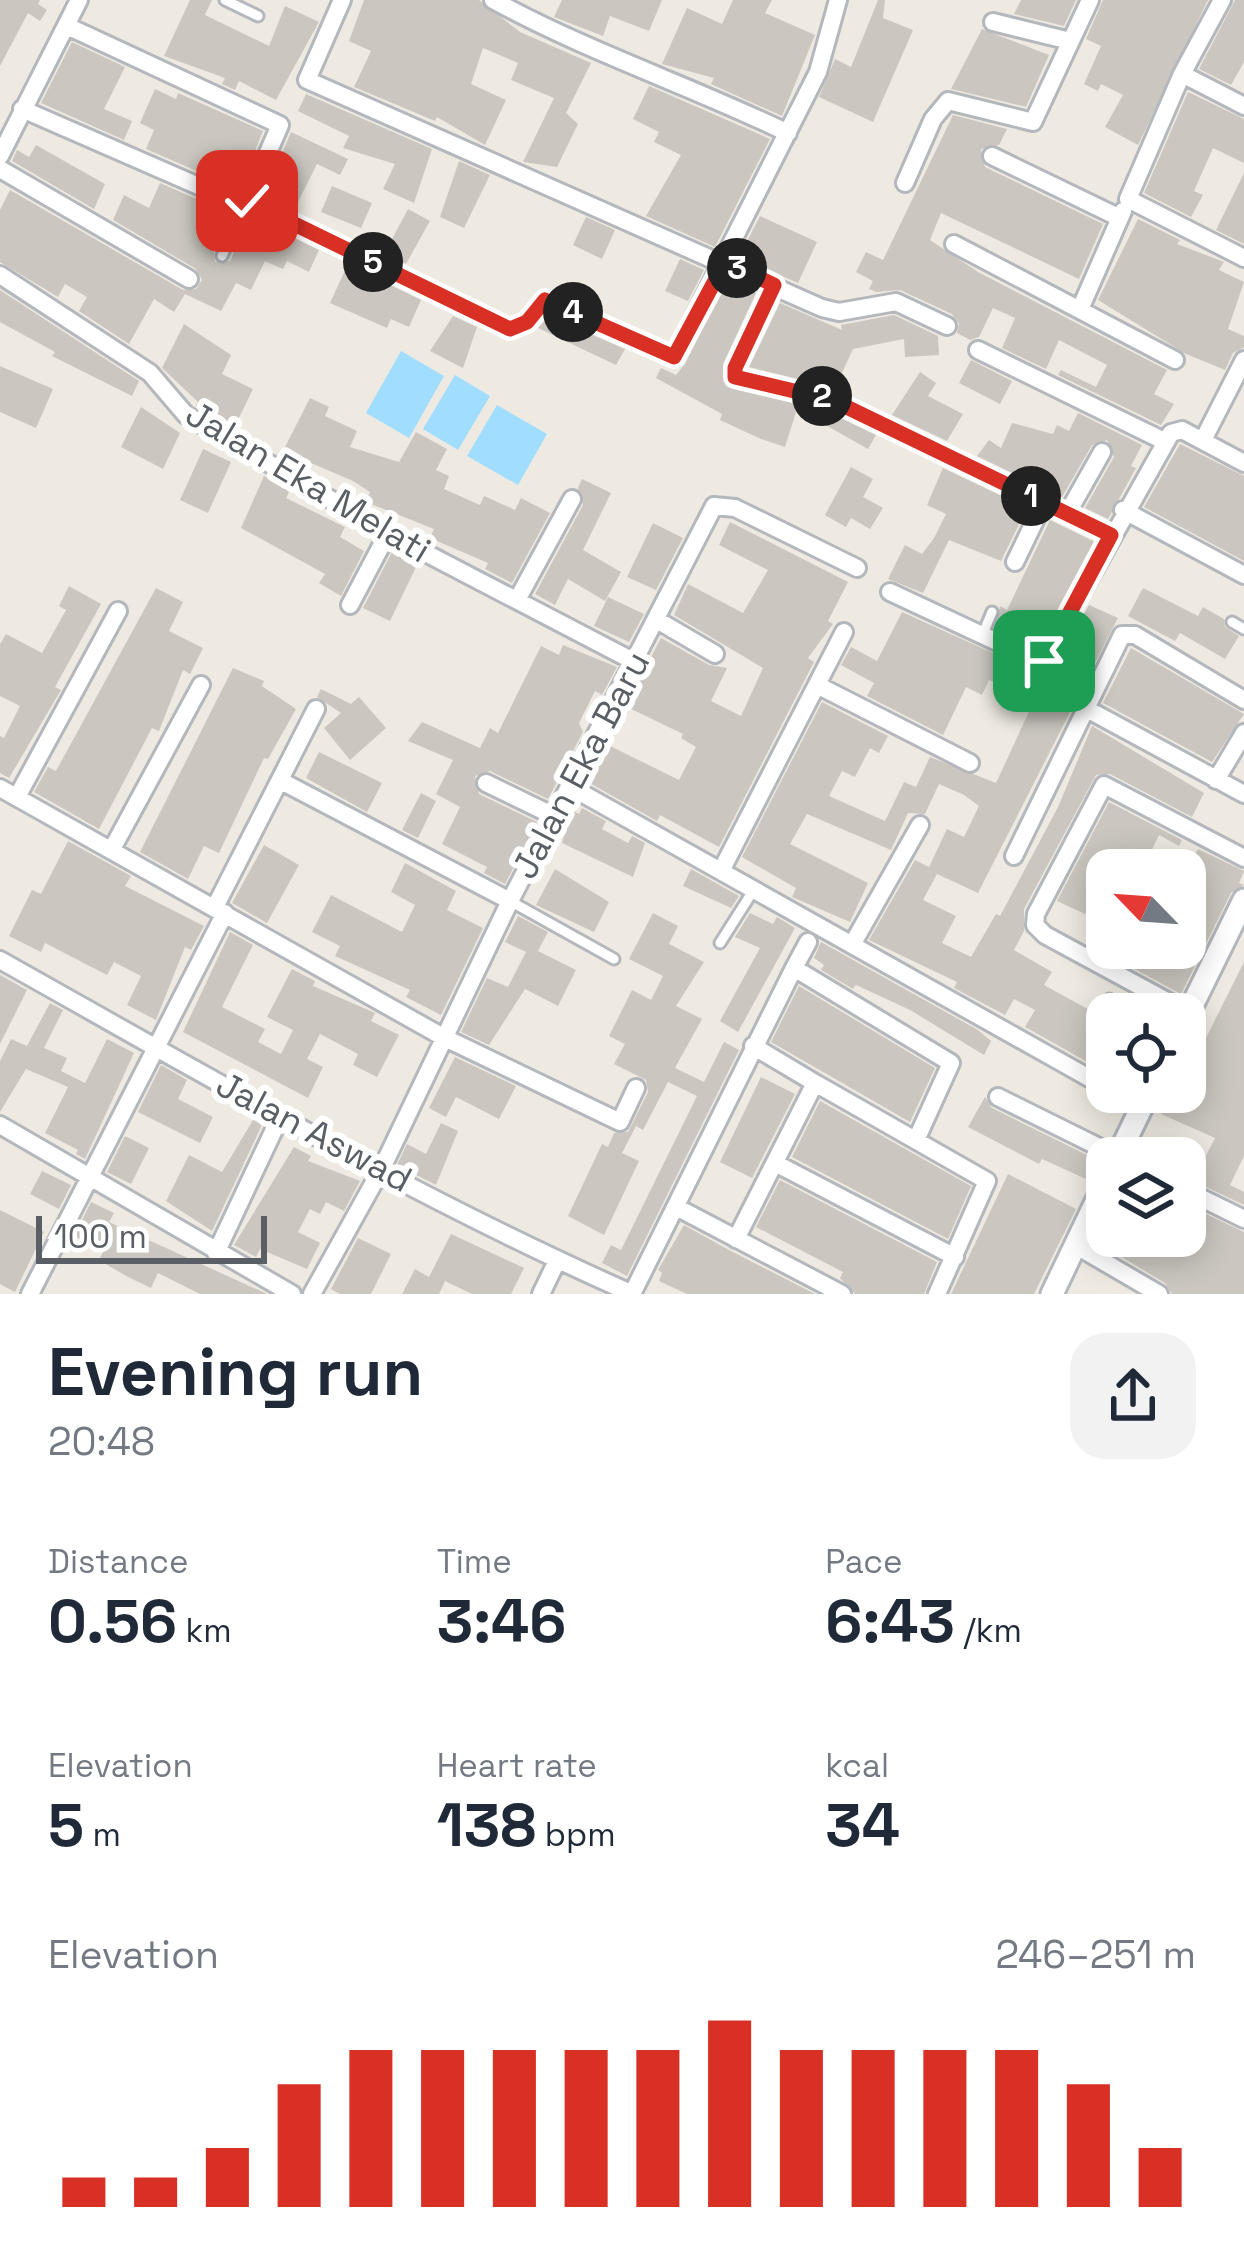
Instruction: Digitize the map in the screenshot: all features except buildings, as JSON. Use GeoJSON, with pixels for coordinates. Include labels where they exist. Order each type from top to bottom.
{"type":"FeatureCollection","features":[{"type":"Feature","properties":{"kind":"street"},"geometry":{"type":"LineString","coordinates":[[0,156],[12,116],[79,0]]}},
{"type":"Feature","properties":{"kind":"street"},"geometry":{"type":"LineString","coordinates":[[342,0],[307,80],[489,165],[604,206],[839,312],[896,302],[947,326]]}},
{"type":"Feature","properties":{"kind":"street"},"geometry":{"type":"LineString","coordinates":[[493,0],[549,31],[658,71],[788,133]]}},
{"type":"Feature","properties":{"kind":"street"},"geometry":{"type":"LineString","coordinates":[[67,26],[280,125],[247,201],[510,329],[527,322],[545,300],[674,357],[826,55],[838,0]]}},
{"type":"Feature","properties":{"kind":"street"},"geometry":{"type":"LineString","coordinates":[[905,183],[933,119],[948,101],[1034,122],[1090,0]]}},
{"type":"Feature","properties":{"kind":"street"},"geometry":{"type":"LineString","coordinates":[[1081,307],[1182,74],[1222,0]]}},
{"type":"Feature","properties":{"kind":"street"},"geometry":{"type":"LineString","coordinates":[[993,22],[1070,41]]}},
{"type":"Feature","properties":{"kind":"street"},"geometry":{"type":"LineString","coordinates":[[1182,74],[1244,106]]}},
{"type":"Feature","properties":{"kind":"street"},"geometry":{"type":"LineString","coordinates":[[12,116],[210,191]]}},
{"type":"Feature","properties":{"kind":"street"},"geometry":{"type":"LineString","coordinates":[[992,156],[1120,218]]}},
{"type":"Feature","properties":{"kind":"street"},"geometry":{"type":"LineString","coordinates":[[0,169],[190,279]]}},
{"type":"Feature","properties":{"kind":"street"},"geometry":{"type":"LineString","coordinates":[[1128,199],[1244,259]]}},
{"type":"Feature","properties":{"kind":"street"},"geometry":{"type":"LineString","coordinates":[[954,244],[1175,360]]}},
{"type":"Feature","properties":{"kind":"street","name":"Jalan Eka Melati"},"geometry":{"type":"LineString","coordinates":[[0,275],[149,373],[186,415],[388,533],[634,662]]}},
{"type":"Feature","properties":{"kind":"street"},"geometry":{"type":"LineString","coordinates":[[774,285],[735,377],[832,400],[1111,535]]}},
{"type":"Feature","properties":{"kind":"street"},"geometry":{"type":"LineString","coordinates":[[978,350],[1164,441]]}},
{"type":"Feature","properties":{"kind":"street"},"geometry":{"type":"LineString","coordinates":[[1203,440],[1244,360]]}},
{"type":"Feature","properties":{"kind":"street"},"geometry":{"type":"LineString","coordinates":[[890,592],[1043,663],[1164,441],[1182,430],[1244,463]]}},
{"type":"Feature","properties":{"kind":"street"},"geometry":{"type":"LineString","coordinates":[[1067,514],[1102,452]]}},
{"type":"Feature","properties":{"kind":"street"},"geometry":{"type":"LineString","coordinates":[[517,600],[572,499]]}},
{"type":"Feature","properties":{"kind":"street"},"geometry":{"type":"LineString","coordinates":[[1015,562],[1044,502]]}},
{"type":"Feature","properties":{"kind":"street","name":"Jalan Eka Baru"},"geometry":{"type":"LineString","coordinates":[[312,1294],[382,1168],[510,902],[718,503],[856,568]]}},
{"type":"Feature","properties":{"kind":"street"},"geometry":{"type":"LineString","coordinates":[[1123,510],[1244,575]]}},
{"type":"Feature","properties":{"kind":"street"},"geometry":{"type":"LineString","coordinates":[[350,605],[388,533]]}},
{"type":"Feature","properties":{"kind":"street"},"geometry":{"type":"LineString","coordinates":[[17,797],[118,610]]}},
{"type":"Feature","properties":{"kind":"street"},"geometry":{"type":"LineString","coordinates":[[657,620],[715,654]]}},
{"type":"Feature","properties":{"kind":"street"},"geometry":{"type":"LineString","coordinates":[[722,867],[844,632]]}},
{"type":"Feature","properties":{"kind":"street"},"geometry":{"type":"LineString","coordinates":[[1015,856],[1125,633],[1244,700]]}},
{"type":"Feature","properties":{"kind":"street"},"geometry":{"type":"LineString","coordinates":[[112,849],[201,685]]}},
{"type":"Feature","properties":{"kind":"street"},"geometry":{"type":"LineString","coordinates":[[817,686],[970,763]]}},
{"type":"Feature","properties":{"kind":"street"},"geometry":{"type":"LineString","coordinates":[[1085,708],[1244,794]]}},
{"type":"Feature","properties":{"kind":"street"},"geometry":{"type":"LineString","coordinates":[[30,1294],[157,1048],[316,709]]}},
{"type":"Feature","properties":{"kind":"street"},"geometry":{"type":"LineString","coordinates":[[1216,780],[1244,733]]}},
{"type":"Feature","properties":{"kind":"street"},"geometry":{"type":"LineString","coordinates":[[283,782],[510,902]]}},
{"type":"Feature","properties":{"kind":"street"},"geometry":{"type":"LineString","coordinates":[[486,783],[554,816]]}},
{"type":"Feature","properties":{"kind":"street"},"geometry":{"type":"LineString","coordinates":[[1145,993],[1035,925],[1036,914],[1104,785],[1244,858]]}},
{"type":"Feature","properties":{"kind":"street"},"geometry":{"type":"LineString","coordinates":[[569,786],[722,867],[1086,1076]]}},
{"type":"Feature","properties":{"kind":"street"},"geometry":{"type":"LineString","coordinates":[[0,788],[443,1036],[620,1122],[636,1088]]}},
{"type":"Feature","properties":{"kind":"street"},"geometry":{"type":"LineString","coordinates":[[853,944],[920,825]]}},
{"type":"Feature","properties":{"kind":"street"},"geometry":{"type":"LineString","coordinates":[[1199,993],[1244,900]]}},
{"type":"Feature","properties":{"kind":"street"},"geometry":{"type":"LineString","coordinates":[[633,1294],[808,942]]}},
{"type":"Feature","properties":{"kind":"street","name":"Jalan Aswad"},"geometry":{"type":"LineString","coordinates":[[0,960],[280,1117],[557,1261],[633,1294]]}},
{"type":"Feature","properties":{"kind":"street"},"geometry":{"type":"LineString","coordinates":[[794,968],[951,1063],[917,1138]]}},
{"type":"Feature","properties":{"kind":"street"},"geometry":{"type":"LineString","coordinates":[[753,1046],[989,1184],[937,1294]]}},
{"type":"Feature","properties":{"kind":"street"},"geometry":{"type":"LineString","coordinates":[[736,1239],[815,1083]]}},
{"type":"Feature","properties":{"kind":"street"},"geometry":{"type":"LineString","coordinates":[[998,1097],[1086,1141]]}},
{"type":"Feature","properties":{"kind":"street"},"geometry":{"type":"LineString","coordinates":[[216,1252],[280,1117]]}},
{"type":"Feature","properties":{"kind":"street"},"geometry":{"type":"LineString","coordinates":[[0,1126],[292,1294]]}},
{"type":"Feature","properties":{"kind":"street"},"geometry":{"type":"LineString","coordinates":[[777,1164],[955,1257]]}},
{"type":"Feature","properties":{"kind":"street"},"geometry":{"type":"LineString","coordinates":[[1206,1200],[1244,1219]]}},
{"type":"Feature","properties":{"kind":"street"},"geometry":{"type":"LineString","coordinates":[[678,1208],[842,1294]]}},
{"type":"Feature","properties":{"kind":"street"},"geometry":{"type":"LineString","coordinates":[[1052,1294],[1086,1222]]}},
{"type":"Feature","properties":{"kind":"street"},"geometry":{"type":"LineString","coordinates":[[1075,1245],[1159,1294]]}},
{"type":"Feature","properties":{"kind":"street"},"geometry":{"type":"LineString","coordinates":[[542,1294],[557,1261]]}},
{"type":"Feature","properties":{"kind":"lane"},"geometry":{"type":"LineString","coordinates":[[225,0],[258,16]]}},
{"type":"Feature","properties":{"kind":"lane"},"geometry":{"type":"LineString","coordinates":[[222,256],[247,201]]}},
{"type":"Feature","properties":{"kind":"lane"},"geometry":{"type":"LineString","coordinates":[[982,636],[992,612]]}},
{"type":"Feature","properties":{"kind":"lane"},"geometry":{"type":"LineString","coordinates":[[1232,622],[1244,629]]}},
{"type":"Feature","properties":{"kind":"lane"},"geometry":{"type":"LineString","coordinates":[[720,943],[755,886]]}},
{"type":"Feature","properties":{"kind":"lane"},"geometry":{"type":"LineString","coordinates":[[510,902],[614,959]]}},
{"type":"Feature","properties":{"kind":"water"},"geometry":{"type":"Polygon","coordinates":[[[401,351],[444,376],[409,438],[366,413],[401,351]]]}},
{"type":"Feature","properties":{"kind":"water"},"geometry":{"type":"Polygon","coordinates":[[[455,375],[490,396],[458,450],[423,429],[455,375]]]}},
{"type":"Feature","properties":{"kind":"water"},"geometry":{"type":"Polygon","coordinates":[[[497,405],[547,434],[518,485],[467,456],[497,405]]]}},
{"type":"Feature","properties":{"kind":"route"},"geometry":{"type":"LineString","coordinates":[[247,201],[510,329],[521,327],[545,300],[667,356],[680,352],[725,262],[774,285],[735,368],[739,380],[790,386],[832,400],[1111,535],[1044,661]]}}]}
